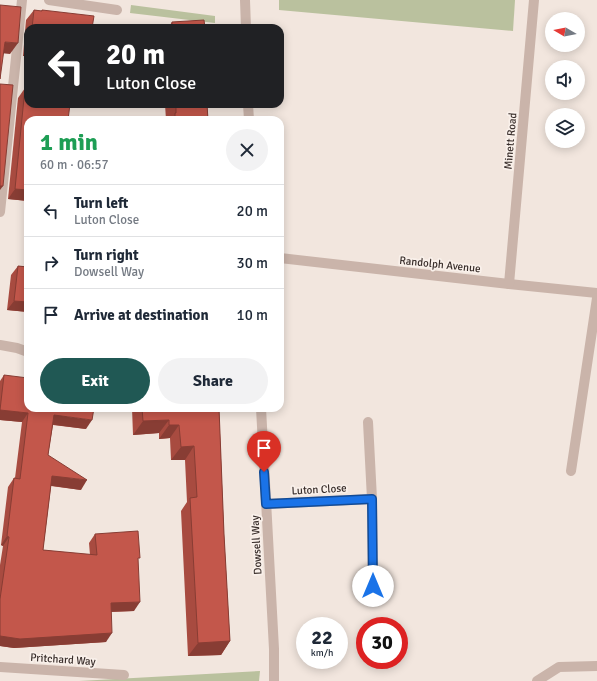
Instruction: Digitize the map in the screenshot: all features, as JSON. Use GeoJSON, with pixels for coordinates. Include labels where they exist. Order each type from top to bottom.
{"type":"FeatureCollection","features":[{"type":"Feature","properties":{"kind":"street"},"geometry":{"type":"LineString","coordinates":[[0,212],[22,0]]}},
{"type":"Feature","properties":{"kind":"street"},"geometry":{"type":"LineString","coordinates":[[49,0],[117,10]]}},
{"type":"Feature","properties":{"kind":"street"},"geometry":{"type":"LineString","coordinates":[[245,0],[246,24]]}},
{"type":"Feature","properties":{"kind":"street","name":"Minett Road"},"geometry":{"type":"LineString","coordinates":[[509,284],[534,0]]}},
{"type":"Feature","properties":{"kind":"street","name":"Randolph Avenue"},"geometry":{"type":"LineString","coordinates":[[284,258],[597,293]]}},
{"type":"Feature","properties":{"kind":"street"},"geometry":{"type":"LineString","coordinates":[[571,471],[597,298]]}},
{"type":"Feature","properties":{"kind":"street"},"geometry":{"type":"LineString","coordinates":[[0,345],[24,351]]}},
{"type":"Feature","properties":{"kind":"street","name":"Dowsell Way"},"geometry":{"type":"LineString","coordinates":[[261,412],[274,649],[274,681]]}},
{"type":"Feature","properties":{"kind":"street"},"geometry":{"type":"LineString","coordinates":[[368,422],[372,499],[373,586]]}},
{"type":"Feature","properties":{"kind":"street","name":"Luton Close"},"geometry":{"type":"LineString","coordinates":[[266,504],[372,499]]}},
{"type":"Feature","properties":{"kind":"street"},"geometry":{"type":"LineString","coordinates":[[537,681],[558,667],[597,666]]}},
{"type":"Feature","properties":{"kind":"street","name":"Pritchard Way"},"geometry":{"type":"LineString","coordinates":[[0,667],[124,675]]}},
{"type":"Feature","properties":{"kind":"green space"},"geometry":{"type":"Polygon","coordinates":[[[279,0],[515,0],[513,31],[279,10],[279,0]]]}},
{"type":"Feature","properties":{"kind":"green space"},"geometry":{"type":"Polygon","coordinates":[[[131,5],[215,16],[215,23],[130,13],[131,5]]]}},
{"type":"Feature","properties":{"kind":"green space"},"geometry":{"type":"Polygon","coordinates":[[[260,671],[259,681],[79,681],[260,671]]]}},
{"type":"Feature","properties":{"kind":"building"},"geometry":{"type":"Polygon","coordinates":[[[0,5],[21,7],[18,43],[5,42],[0,79],[0,5]]]}},
{"type":"Feature","properties":{"kind":"building"},"geometry":{"type":"Polygon","coordinates":[[[34,10],[94,16],[93,24],[32,24],[34,10]]]}},
{"type":"Feature","properties":{"kind":"building"},"geometry":{"type":"Polygon","coordinates":[[[204,20],[204,24],[172,24],[172,22],[204,20]]]}},
{"type":"Feature","properties":{"kind":"building"},"geometry":{"type":"Polygon","coordinates":[[[0,84],[13,85],[3,186],[0,186],[0,84]]]}},
{"type":"Feature","properties":{"kind":"building"},"geometry":{"type":"Polygon","coordinates":[[[24,98],[24,108],[70,108],[68,116],[24,116],[24,190],[15,189],[24,98]]]}},
{"type":"Feature","properties":{"kind":"building"},"geometry":{"type":"Polygon","coordinates":[[[176,108],[207,108],[208,116],[175,116],[176,108]]]}},
{"type":"Feature","properties":{"kind":"building"},"geometry":{"type":"Polygon","coordinates":[[[18,266],[24,267],[24,302],[14,301],[18,266]]]}},
{"type":"Feature","properties":{"kind":"building"},"geometry":{"type":"Polygon","coordinates":[[[4,375],[24,378],[24,412],[93,412],[92,420],[54,415],[48,455],[87,480],[52,476],[43,550],[97,555],[95,534],[138,531],[140,558],[138,558],[140,602],[111,603],[112,633],[20,639],[0,636],[0,599],[9,537],[7,536],[14,478],[20,479],[28,413],[0,410],[4,375]]]}},
{"type":"Feature","properties":{"kind":"building"},"geometry":{"type":"Polygon","coordinates":[[[142,412],[219,412],[230,641],[198,643],[190,498],[197,497],[194,446],[181,447],[179,425],[169,425],[169,420],[143,421],[142,412]]]}},
{"type":"Feature","properties":{"kind":"route"},"geometry":{"type":"LineString","coordinates":[[264,472],[266,504],[372,499],[373,586]]}}]}
